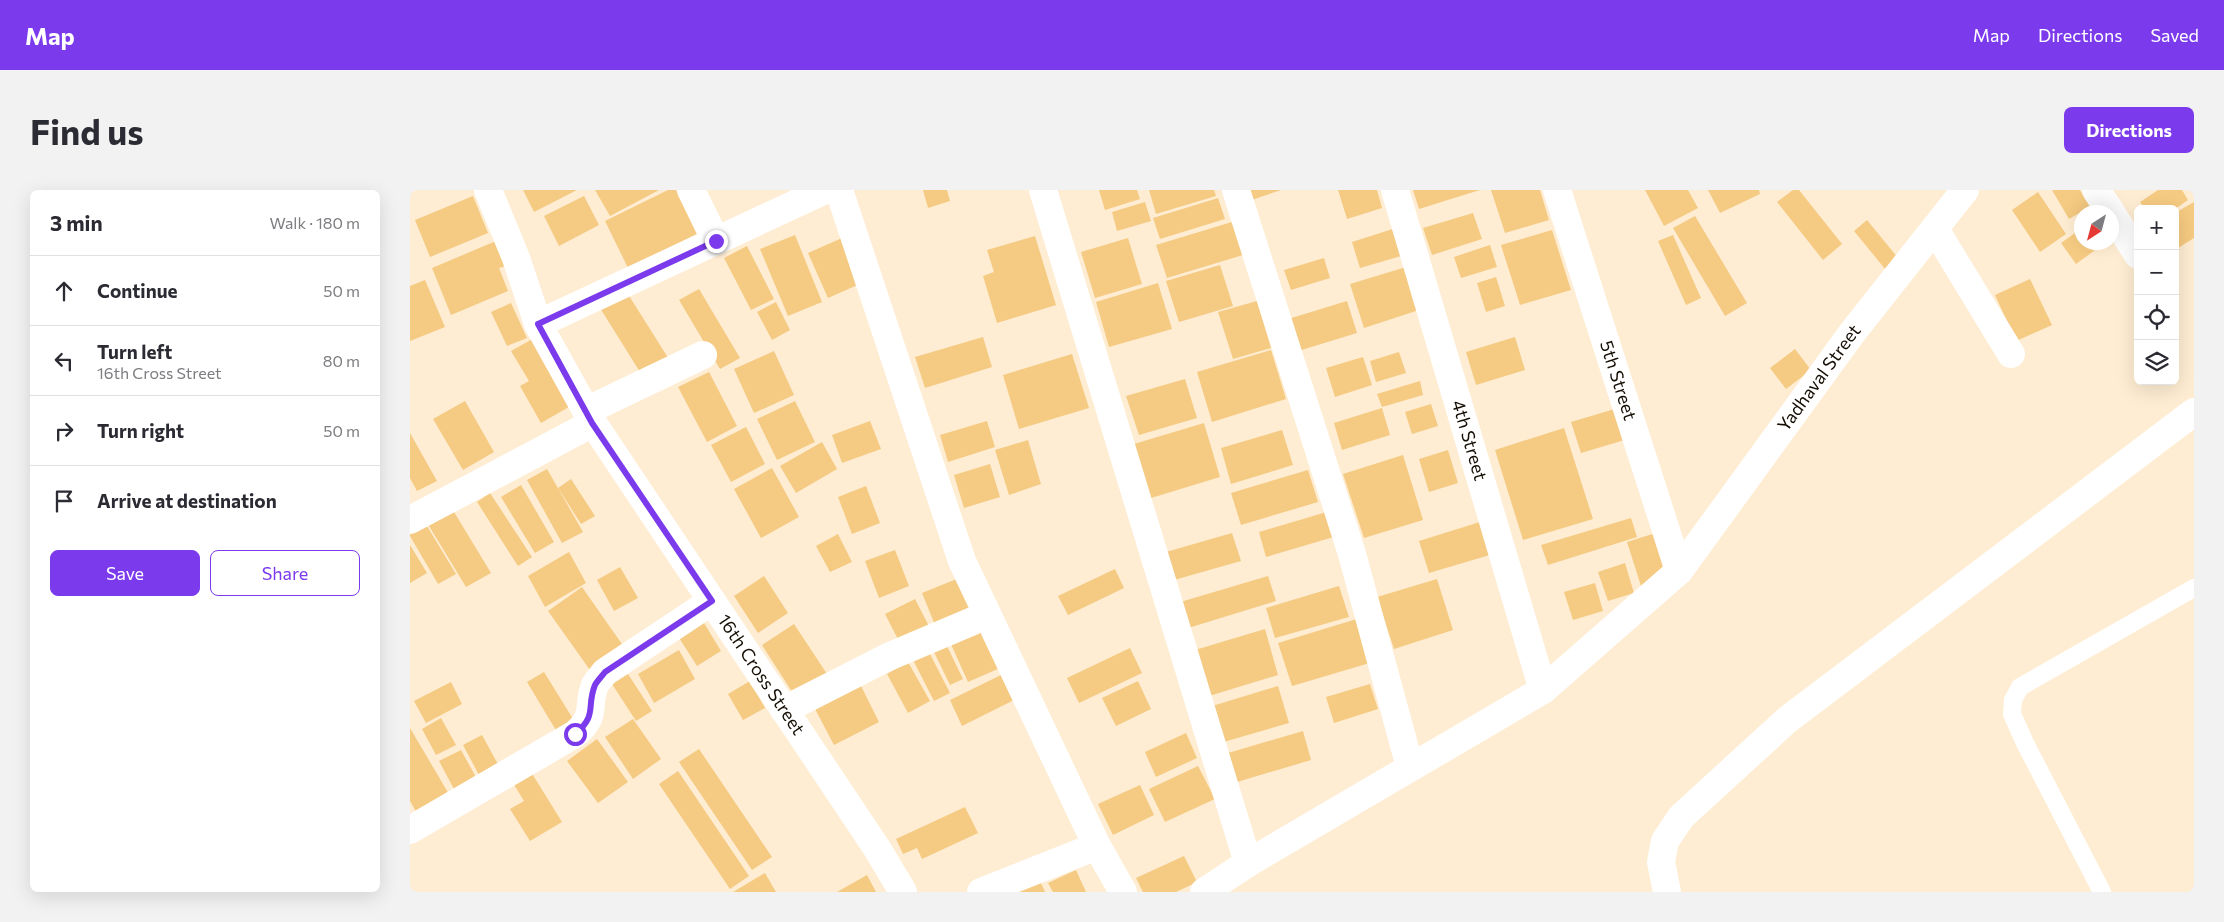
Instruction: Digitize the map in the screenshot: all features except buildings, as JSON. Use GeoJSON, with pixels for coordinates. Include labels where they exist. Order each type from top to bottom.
{"type":"FeatureCollection","features":[{"type":"Feature","properties":{"kind":"street","name":"16th Cross Street"},"geometry":{"type":"LineString","coordinates":[[488,190],[516,258],[538,324],[589,417],[878,850],[903,892]]}},
{"type":"Feature","properties":{"kind":"street"},"geometry":{"type":"LineString","coordinates":[[691,190],[716,241]]}},
{"type":"Feature","properties":{"kind":"street"},"geometry":{"type":"LineString","coordinates":[[538,324],[825,190]]}},
{"type":"Feature","properties":{"kind":"street"},"geometry":{"type":"LineString","coordinates":[[839,190],[962,561],[1097,846],[1123,892]]}},
{"type":"Feature","properties":{"kind":"street"},"geometry":{"type":"LineString","coordinates":[[1043,190],[1248,863]]}},
{"type":"Feature","properties":{"kind":"street"},"geometry":{"type":"LineString","coordinates":[[1236,190],[1352,554],[1410,767]]}},
{"type":"Feature","properties":{"kind":"street","name":"4th Street"},"geometry":{"type":"LineString","coordinates":[[1395,190],[1543,690]]}},
{"type":"Feature","properties":{"kind":"street","name":"5th Street"},"geometry":{"type":"LineString","coordinates":[[1556,190],[1679,571]]}},
{"type":"Feature","properties":{"kind":"street","name":"Yadhaval Street"},"geometry":{"type":"LineString","coordinates":[[1204,892],[1248,863],[1543,690],[1679,571],[1852,334],[1966,190]]}},
{"type":"Feature","properties":{"kind":"street"},"geometry":{"type":"LineString","coordinates":[[2096,190],[2106,205]]}},
{"type":"Feature","properties":{"kind":"street"},"geometry":{"type":"LineString","coordinates":[[2119,225],[2135,250]]}},
{"type":"Feature","properties":{"kind":"street"},"geometry":{"type":"LineString","coordinates":[[1935,229],[2011,354]]}},
{"type":"Feature","properties":{"kind":"street"},"geometry":{"type":"LineString","coordinates":[[410,520],[589,417],[703,355]]}},
{"type":"Feature","properties":{"kind":"street"},"geometry":{"type":"LineString","coordinates":[[1667,892],[1661,862],[1665,841],[1681,817],[1787,720],[2194,412]]}},
{"type":"Feature","properties":{"kind":"street"},"geometry":{"type":"LineString","coordinates":[[410,830],[575,734],[590,717],[596,685],[605,672],[712,601]]}},
{"type":"Feature","properties":{"kind":"street"},"geometry":{"type":"LineString","coordinates":[[784,710],[888,657],[973,621]]}},
{"type":"Feature","properties":{"kind":"street"},"geometry":{"type":"LineString","coordinates":[[981,892],[1097,846]]}},
{"type":"Feature","properties":{"kind":"lane"},"geometry":{"type":"LineString","coordinates":[[2102,892],[2025,744],[2012,714],[2013,700],[2020,687],[2194,588]]}},
{"type":"Feature","properties":{"kind":"route"},"geometry":{"type":"LineString","coordinates":[[575,734],[590,717],[596,685],[605,672],[712,601],[592,423],[538,324],[716,241]]}}]}
